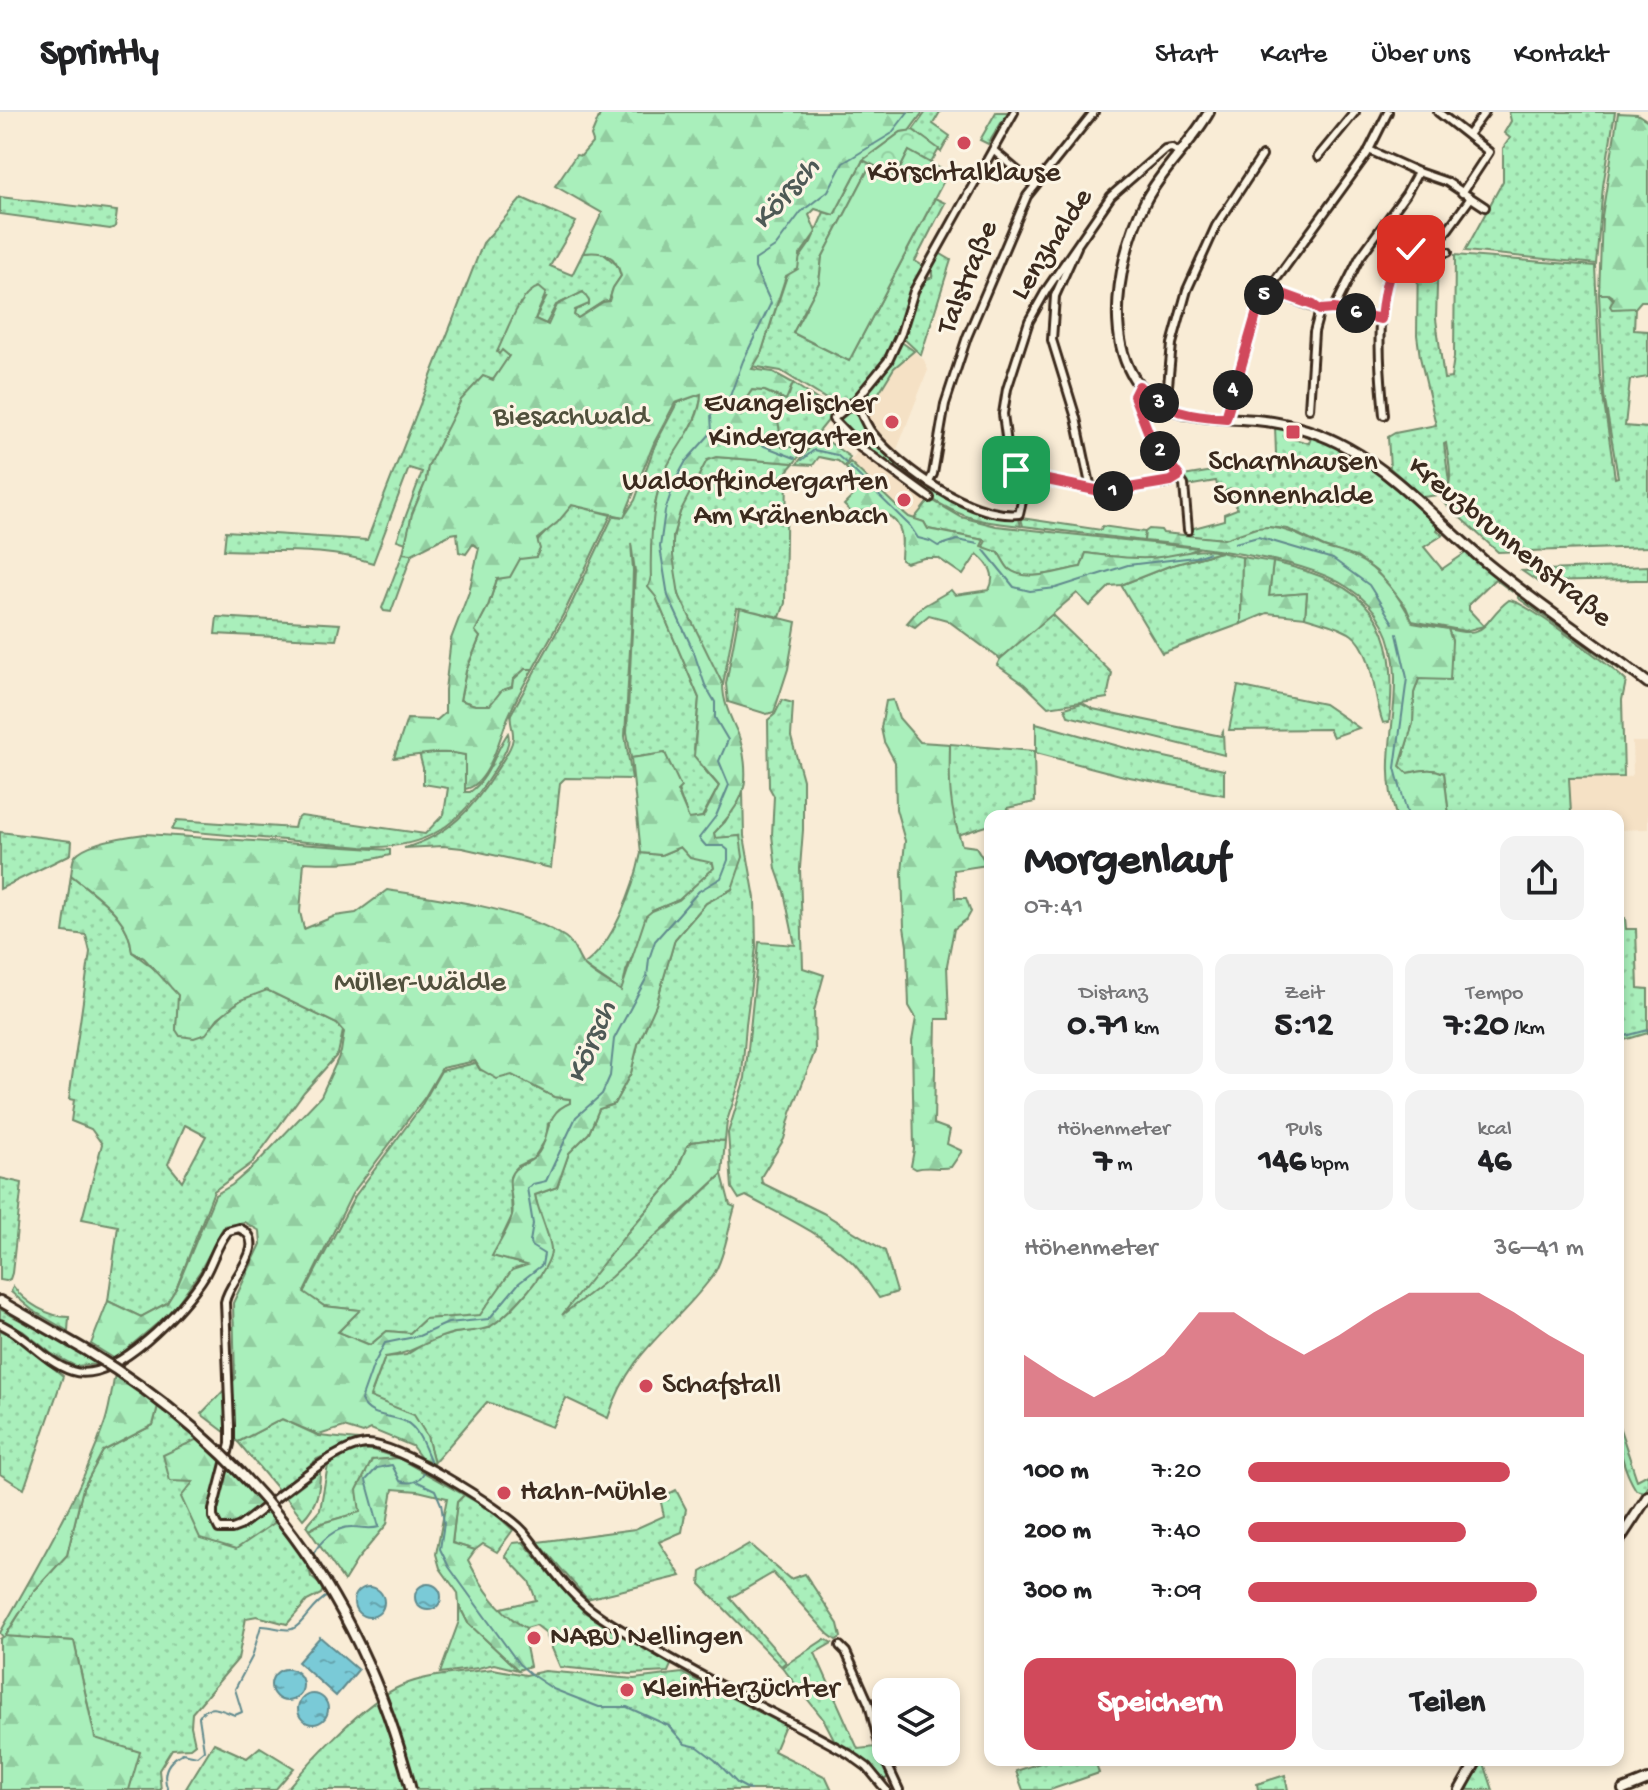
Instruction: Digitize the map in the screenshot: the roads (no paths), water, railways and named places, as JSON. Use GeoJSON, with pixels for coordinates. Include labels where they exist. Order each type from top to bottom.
{"type":"FeatureCollection","features":[{"type":"Feature","properties":{"kind":"main road"},"geometry":{"type":"LineString","coordinates":[[1166,406],[1139,386],[1127,365],[1120,330],[1119,298],[1123,263],[1148,197],[1209,112]]}},
{"type":"Feature","properties":{"kind":"main road","name":"Kreuzbrunnenstraße"},"geometry":{"type":"LineString","coordinates":[[1166,406],[1190,415],[1274,422],[1305,429],[1344,446],[1379,469],[1494,569],[1648,683]]}},
{"type":"Feature","properties":{"kind":"main road"},"geometry":{"type":"LineString","coordinates":[[0,1301],[111,1364],[170,1406],[221,1451],[275,1510],[320,1573],[360,1644],[389,1714],[411,1790]]}},
{"type":"Feature","properties":{"kind":"main road"},"geometry":{"type":"LineString","coordinates":[[1624,1533],[1648,1496]]}},
{"type":"Feature","properties":{"kind":"main road"},"geometry":{"type":"LineString","coordinates":[[1460,1790],[1474,1766]]}},
{"type":"Feature","properties":{"kind":"main road"},"geometry":{"type":"LineString","coordinates":[[1623,1790],[1648,1780]]}},
{"type":"Feature","properties":{"kind":"street"},"geometry":{"type":"LineString","coordinates":[[930,498],[858,446],[833,419],[856,400],[890,357],[914,291],[1014,112]]}},
{"type":"Feature","properties":{"kind":"street","name":"Talstraße"},"geometry":{"type":"LineString","coordinates":[[929,482],[934,471],[945,404],[967,337],[1034,185],[1094,112]]}},
{"type":"Feature","properties":{"kind":"street"},"geometry":{"type":"LineString","coordinates":[[1318,157],[1355,112]]}},
{"type":"Feature","properties":{"kind":"street"},"geometry":{"type":"LineString","coordinates":[[1226,418],[1259,305],[1369,150],[1388,112]]}},
{"type":"Feature","properties":{"kind":"street"},"geometry":{"type":"LineString","coordinates":[[1438,112],[1488,149],[1489,155],[1462,193]]}},
{"type":"Feature","properties":{"kind":"street"},"geometry":{"type":"LineString","coordinates":[[1468,135],[1485,112]]}},
{"type":"Feature","properties":{"kind":"street","name":"Lenzhalde"},"geometry":{"type":"LineString","coordinates":[[1028,476],[1016,470],[1009,459],[1003,420],[1005,398],[1032,316],[1111,196],[1166,148],[1180,153]]}},
{"type":"Feature","properties":{"kind":"street"},"geometry":{"type":"LineString","coordinates":[[993,150],[1034,185]]}},
{"type":"Feature","properties":{"kind":"street"},"geometry":{"type":"LineString","coordinates":[[1369,150],[1447,182],[1485,207]]}},
{"type":"Feature","properties":{"kind":"street"},"geometry":{"type":"LineString","coordinates":[[1166,406],[1172,344],[1187,290],[1216,226],[1262,156]]}},
{"type":"Feature","properties":{"kind":"street"},"geometry":{"type":"LineString","coordinates":[[1334,309],[1360,257],[1406,194],[1418,172]]}},
{"type":"Feature","properties":{"kind":"street"},"geometry":{"type":"LineString","coordinates":[[1432,251],[1470,199]]}},
{"type":"Feature","properties":{"kind":"street"},"geometry":{"type":"LineString","coordinates":[[1077,247],[1055,298],[1052,340],[1076,418],[1091,489]]}},
{"type":"Feature","properties":{"kind":"street"},"geometry":{"type":"LineString","coordinates":[[1384,415],[1381,319],[1386,284],[1396,262],[1412,249],[1448,252]]}},
{"type":"Feature","properties":{"kind":"street"},"geometry":{"type":"LineString","coordinates":[[1269,289],[1320,310],[1334,309],[1381,319]]}},
{"type":"Feature","properties":{"kind":"street"},"geometry":{"type":"LineString","coordinates":[[1309,409],[1314,332],[1320,310]]}},
{"type":"Feature","properties":{"kind":"street"},"geometry":{"type":"LineString","coordinates":[[1139,386],[1134,396],[1148,433],[1184,486],[1188,530]]}},
{"type":"Feature","properties":{"kind":"street"},"geometry":{"type":"LineString","coordinates":[[856,400],[873,435],[929,482],[974,507],[1016,515],[1021,512],[1028,476],[1109,492],[1170,482],[1179,476]]}},
{"type":"Feature","properties":{"kind":"street"},"geometry":{"type":"LineString","coordinates":[[0,1324],[22,1336],[62,1367],[81,1373],[104,1370],[127,1356],[174,1315],[207,1273],[224,1235],[239,1228],[250,1235],[252,1247],[229,1287],[225,1302],[230,1444],[214,1502],[215,1524],[225,1530],[240,1526],[325,1462],[356,1446],[370,1444],[385,1447],[492,1505],[514,1523],[561,1581],[592,1611],[683,1666],[849,1754],[867,1767],[886,1790]]}},
{"type":"Feature","properties":{"kind":"street"},"geometry":{"type":"LineString","coordinates":[[840,1646],[846,1652],[869,1704],[881,1751],[899,1790]]}},
{"type":"Feature","properties":{"kind":"water"},"geometry":{"type":"Polygon","coordinates":[[[428,1584],[437,1588],[441,1597],[437,1606],[428,1610],[419,1606],[415,1597],[419,1588],[428,1584]]]}},
{"type":"Feature","properties":{"kind":"water"},"geometry":{"type":"Polygon","coordinates":[[[369,1587],[380,1591],[384,1602],[380,1613],[369,1617],[358,1613],[354,1602],[358,1591],[369,1587]]]}},
{"type":"Feature","properties":{"kind":"water"},"geometry":{"type":"Polygon","coordinates":[[[320,1637],[358,1670],[336,1696],[298,1662],[320,1637]]]}},
{"type":"Feature","properties":{"kind":"water"},"geometry":{"type":"Polygon","coordinates":[[[287,1669],[298,1674],[303,1685],[298,1696],[287,1701],[276,1696],[271,1685],[276,1674],[287,1669]]]}},
{"type":"Feature","properties":{"kind":"water"},"geometry":{"type":"Polygon","coordinates":[[[313,1694],[324,1698],[328,1709],[324,1720],[313,1724],[302,1720],[298,1709],[302,1698],[313,1694]]]}},
{"type":"Feature","properties":{"kind":"waterway","name":"Körsch"},"geometry":{"type":"LineString","coordinates":[[312,1557],[323,1541],[340,1529],[379,1527],[366,1480],[377,1468],[392,1465],[400,1481],[406,1482],[416,1481],[425,1470],[430,1460],[414,1429],[406,1422],[370,1410],[361,1400],[373,1366],[385,1343],[419,1336],[448,1323],[489,1319],[519,1283],[542,1265],[544,1254],[530,1242],[533,1224],[527,1188],[546,1181],[576,1117],[602,1094],[610,1076],[614,1039],[647,977],[655,941],[699,891],[721,878],[728,860],[728,850],[723,846],[706,846],[699,838],[716,816],[729,785],[719,761],[728,740],[715,718],[715,702],[668,596],[660,547],[665,511],[686,461],[712,432],[711,415],[727,404],[743,361],[771,303],[755,268],[755,260],[775,247],[801,212],[828,191],[843,163],[891,134],[908,112]]}},
{"type":"Feature","properties":{"kind":"waterway"},"geometry":{"type":"LineString","coordinates":[[713,433],[732,439],[758,441],[795,458]]}},
{"type":"Feature","properties":{"kind":"waterway"},"geometry":{"type":"LineString","coordinates":[[802,460],[814,450],[837,455],[846,463]]}},
{"type":"Feature","properties":{"kind":"waterway"},"geometry":{"type":"LineString","coordinates":[[850,467],[910,526],[918,538],[938,546],[957,540],[978,544]]}},
{"type":"Feature","properties":{"kind":"waterway"},"geometry":{"type":"LineString","coordinates":[[1235,543],[1258,537],[1333,559],[1369,585],[1393,623]]}},
{"type":"Feature","properties":{"kind":"waterway"},"geometry":{"type":"LineString","coordinates":[[984,550],[1014,587],[1030,591],[1056,588],[1128,565],[1208,553]]}},
{"type":"Feature","properties":{"kind":"waterway"},"geometry":{"type":"LineString","coordinates":[[1397,634],[1407,678],[1395,768],[1406,810]]}},
{"type":"Feature","properties":{"kind":"waterway"},"geometry":{"type":"LineString","coordinates":[[1624,1036],[1648,1030]]}},
{"type":"Feature","properties":{"kind":"waterway"},"geometry":{"type":"LineString","coordinates":[[418,1482],[435,1490],[441,1504],[444,1523],[440,1549],[449,1567],[519,1664],[553,1689],[599,1707],[627,1707],[669,1726],[685,1744],[698,1747],[737,1783],[750,1790]]}},
{"type":"Feature","properties":{"kind":"waterway","name":"Körsch"},"geometry":{"type":"LineString","coordinates":[[168,1790],[165,1773],[173,1760],[183,1753],[197,1756],[204,1750],[199,1717],[202,1712],[210,1708],[235,1715],[242,1712],[235,1689],[252,1657],[261,1626],[292,1629],[329,1595]]}},
{"type":"Feature","properties":{"kind":"place","name":"Körschtalklause"},"geometry":{"type":"Point","coordinates":[964,143]}},
{"type":"Feature","properties":{"kind":"place","name":"Evangelischer Kindergarten"},"geometry":{"type":"Point","coordinates":[892,422]}},
{"type":"Feature","properties":{"kind":"place","name":"Scharnhausen Sonnenhalde"},"geometry":{"type":"Point","coordinates":[1293,432]}},
{"type":"Feature","properties":{"kind":"place","name":"Waldorfkindergarten Am Krähenbach"},"geometry":{"type":"Point","coordinates":[904,500]}},
{"type":"Feature","properties":{"kind":"place","name":"Schafstall"},"geometry":{"type":"Point","coordinates":[646,1386]}},
{"type":"Feature","properties":{"kind":"place","name":"Hahn-Mühle"},"geometry":{"type":"Point","coordinates":[504,1493]}},
{"type":"Feature","properties":{"kind":"place","name":"NABU Nellingen"},"geometry":{"type":"Point","coordinates":[534,1638]}},
{"type":"Feature","properties":{"kind":"place","name":"Kleintierzüchter"},"geometry":{"type":"Point","coordinates":[627,1690]}},
{"type":"Feature","properties":{"kind":"park label","name":"Biesachwald"},"geometry":{"type":"Point","coordinates":[571,418]}},
{"type":"Feature","properties":{"kind":"park label","name":"Müller-Wäldle"},"geometry":{"type":"Point","coordinates":[420,984]}}]}
